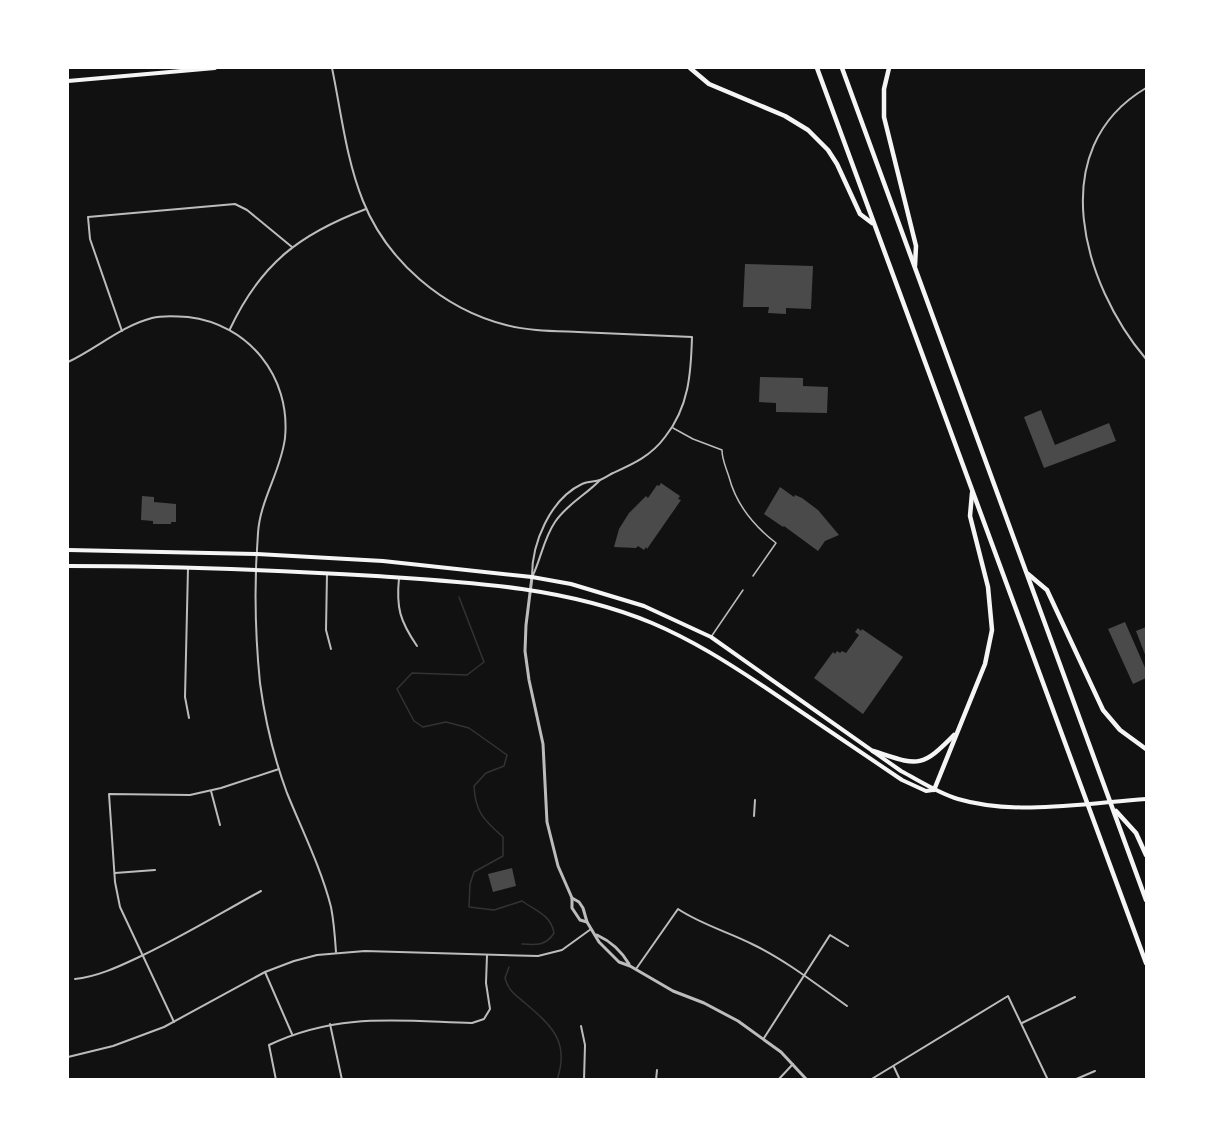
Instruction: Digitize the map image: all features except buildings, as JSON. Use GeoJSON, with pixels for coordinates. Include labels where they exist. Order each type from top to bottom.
{"type":"FeatureCollection","features":[{"type":"Feature","properties":{"kind":"highway"},"geometry":{"type":"LineString","coordinates":[[690,68],[709,84],[785,116],[808,130],[828,150],[837,164],[860,214],[874,225]]}},
{"type":"Feature","properties":{"kind":"highway"},"geometry":{"type":"LineString","coordinates":[[817,68],[1146,963]]}},
{"type":"Feature","properties":{"kind":"highway"},"geometry":{"type":"LineString","coordinates":[[842,68],[1146,900]]}},
{"type":"Feature","properties":{"kind":"highway"},"geometry":{"type":"LineString","coordinates":[[889,68],[884,89],[884,117],[916,246],[915,268]]}},
{"type":"Feature","properties":{"kind":"highway"},"geometry":{"type":"LineString","coordinates":[[934,790],[985,664],[992,630],[988,587],[970,516],[972,490]]}},
{"type":"Feature","properties":{"kind":"highway"},"geometry":{"type":"LineString","coordinates":[[1026,572],[1047,590],[1103,710],[1120,730],[1146,748]]}},
{"type":"Feature","properties":{"kind":"highway"},"geometry":{"type":"LineString","coordinates":[[873,751],[916,762],[935,754],[956,734]]}},
{"type":"Feature","properties":{"kind":"highway"},"geometry":{"type":"LineString","coordinates":[[1114,810],[1136,833],[1146,855]]}},
{"type":"Feature","properties":{"kind":"main road"},"geometry":{"type":"LineString","coordinates":[[68,81],[215,68]]}},
{"type":"Feature","properties":{"kind":"main road"},"geometry":{"type":"LineString","coordinates":[[68,550],[257,554],[385,561],[532,577],[571,584],[612,595],[653,610],[711,637],[873,751],[934,790],[956,799],[983,805],[1026,807],[1146,799]]}},
{"type":"Feature","properties":{"kind":"main road"},"geometry":{"type":"LineString","coordinates":[[68,566],[257,569],[327,573],[530,590],[575,599],[623,612],[680,635],[727,662],[902,780],[926,791],[934,790]]}},
{"type":"Feature","properties":{"kind":"street"},"geometry":{"type":"LineString","coordinates":[[332,68],[354,173],[366,209],[384,239],[412,273],[440,295],[492,321],[519,328],[692,337],[686,397],[672,428],[657,446],[639,461],[600,480],[570,504],[548,533],[532,577]]}},
{"type":"Feature","properties":{"kind":"street"},"geometry":{"type":"LineString","coordinates":[[1146,88],[1120,108],[1102,132],[1092,152],[1086,173],[1082,207],[1086,240],[1102,289],[1122,326],[1146,358]]}},
{"type":"Feature","properties":{"kind":"street"},"geometry":{"type":"LineString","coordinates":[[122,331],[90,239],[88,217],[235,204],[247,210],[292,247]]}},
{"type":"Feature","properties":{"kind":"street"},"geometry":{"type":"LineString","coordinates":[[230,329],[252,290],[279,258],[325,226],[366,209]]}},
{"type":"Feature","properties":{"kind":"street"},"geometry":{"type":"LineString","coordinates":[[68,362],[122,331],[153,317],[171,316],[207,320],[230,329],[256,350],[270,369],[280,391],[285,414],[283,449],[261,513],[258,532],[256,634],[259,669],[265,713],[279,769],[327,896],[334,922],[336,952]]}},
{"type":"Feature","properties":{"kind":"street"},"geometry":{"type":"LineString","coordinates":[[587,922],[580,920],[572,908],[572,898],[558,866],[547,822],[543,744],[525,651],[532,560],[537,539],[563,498],[581,484],[600,480]]}},
{"type":"Feature","properties":{"kind":"street"},"geometry":{"type":"LineString","coordinates":[[188,568],[185,697],[189,718]]}},
{"type":"Feature","properties":{"kind":"street"},"geometry":{"type":"LineString","coordinates":[[327,573],[326,630],[331,649]]}},
{"type":"Feature","properties":{"kind":"street"},"geometry":{"type":"LineString","coordinates":[[399,578],[397,598],[399,612],[417,646]]}},
{"type":"Feature","properties":{"kind":"street"},"geometry":{"type":"LineString","coordinates":[[174,1022],[120,907],[109,794],[175,796],[210,791],[279,769]]}},
{"type":"Feature","properties":{"kind":"street"},"geometry":{"type":"LineString","coordinates":[[210,791],[220,825]]}},
{"type":"Feature","properties":{"kind":"street"},"geometry":{"type":"LineString","coordinates":[[754,816],[755,800]]}},
{"type":"Feature","properties":{"kind":"street"},"geometry":{"type":"LineString","coordinates":[[115,873],[155,870]]}},
{"type":"Feature","properties":{"kind":"street"},"geometry":{"type":"LineString","coordinates":[[75,979],[90,977],[142,956],[181,937],[261,891]]}},
{"type":"Feature","properties":{"kind":"street"},"geometry":{"type":"LineString","coordinates":[[572,898],[583,908],[587,922],[599,942],[619,962],[636,969],[673,991],[721,1011],[764,1038],[807,1080]]}},
{"type":"Feature","properties":{"kind":"street"},"geometry":{"type":"LineString","coordinates":[[636,969],[678,909],[703,924],[754,945],[847,1006]]}},
{"type":"Feature","properties":{"kind":"street"},"geometry":{"type":"LineString","coordinates":[[68,1057],[114,1046],[174,1022],[265,972],[294,961],[336,952],[365,951],[538,956],[554,954],[591,929]]}},
{"type":"Feature","properties":{"kind":"street"},"geometry":{"type":"LineString","coordinates":[[594,934],[603,938],[624,956],[630,966]]}},
{"type":"Feature","properties":{"kind":"street"},"geometry":{"type":"LineString","coordinates":[[764,1038],[830,935],[848,946]]}},
{"type":"Feature","properties":{"kind":"street"},"geometry":{"type":"LineString","coordinates":[[276,1080],[269,1045],[292,1034],[330,1023],[366,1020],[476,1023],[487,1016],[490,1009],[486,983],[487,955]]}},
{"type":"Feature","properties":{"kind":"street"},"geometry":{"type":"LineString","coordinates":[[265,972],[292,1034]]}},
{"type":"Feature","properties":{"kind":"street"},"geometry":{"type":"LineString","coordinates":[[870,1080],[1008,996],[1048,1080]]}},
{"type":"Feature","properties":{"kind":"street"},"geometry":{"type":"LineString","coordinates":[[1022,1023],[1075,997]]}},
{"type":"Feature","properties":{"kind":"street"},"geometry":{"type":"LineString","coordinates":[[330,1023],[342,1080]]}},
{"type":"Feature","properties":{"kind":"street"},"geometry":{"type":"LineString","coordinates":[[581,1026],[585,1045],[584,1080]]}},
{"type":"Feature","properties":{"kind":"street"},"geometry":{"type":"LineString","coordinates":[[778,1080],[793,1064]]}},
{"type":"Feature","properties":{"kind":"street"},"geometry":{"type":"LineString","coordinates":[[894,1067],[900,1080]]}},
{"type":"Feature","properties":{"kind":"street"},"geometry":{"type":"LineString","coordinates":[[656,1080],[657,1070]]}},
{"type":"Feature","properties":{"kind":"street"},"geometry":{"type":"LineString","coordinates":[[1074,1080],[1095,1071]]}},
{"type":"Feature","properties":{"kind":"lane"},"geometry":{"type":"LineString","coordinates":[[672,428],[722,450],[724,468],[739,504],[763,532],[776,543],[753,576]]}},
{"type":"Feature","properties":{"kind":"lane"},"geometry":{"type":"LineString","coordinates":[[711,637],[743,590]]}},
{"type":"Feature","properties":{"kind":"waterway"},"geometry":{"type":"LineString","coordinates":[[459,597],[484,662],[467,675],[412,673],[397,689],[414,721],[423,727],[446,722],[469,728],[507,755],[504,766],[486,773],[474,786],[476,803],[482,815],[503,837],[503,856],[474,872],[470,884],[469,907],[494,910],[522,901],[542,914],[550,922],[554,933],[544,942],[522,944]]}},
{"type":"Feature","properties":{"kind":"waterway"},"geometry":{"type":"LineString","coordinates":[[509,967],[505,978],[510,989],[543,1019],[560,1045],[560,1067],[557,1080]]}}]}
